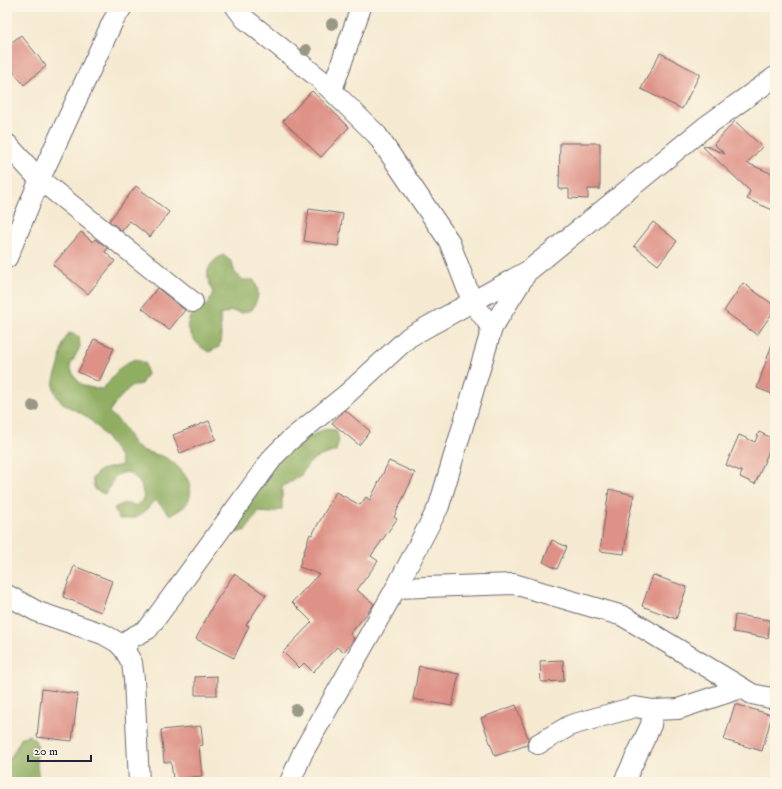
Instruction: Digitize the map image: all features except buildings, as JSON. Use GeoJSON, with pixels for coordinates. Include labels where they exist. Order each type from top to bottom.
{"type":"FeatureCollection","features":[{"type":"Feature","properties":{"kind":"street"},"geometry":{"type":"LineString","coordinates":[[7,258],[39,179],[113,21],[122,7]]}},
{"type":"Feature","properties":{"kind":"street"},"geometry":{"type":"LineString","coordinates":[[236,7],[245,19],[320,79],[377,135],[450,241],[472,301],[492,328]]}},
{"type":"Feature","properties":{"kind":"street"},"geometry":{"type":"LineString","coordinates":[[332,90],[361,7]]}},
{"type":"Feature","properties":{"kind":"street"},"geometry":{"type":"LineString","coordinates":[[124,648],[130,638],[148,629],[274,456],[289,441],[348,393],[409,337],[527,272],[705,127],[775,77]]}},
{"type":"Feature","properties":{"kind":"street"},"geometry":{"type":"LineString","coordinates":[[7,144],[39,179],[193,302]]}},
{"type":"Feature","properties":{"kind":"street"},"geometry":{"type":"LineString","coordinates":[[290,782],[303,752],[396,588],[440,506],[492,328],[527,272]]}},
{"type":"Feature","properties":{"kind":"street"},"geometry":{"type":"LineString","coordinates":[[396,588],[514,584],[521,586],[623,616],[752,694],[775,699]]}},
{"type":"Feature","properties":{"kind":"street"},"geometry":{"type":"LineString","coordinates":[[7,595],[38,612],[103,634],[124,648],[132,663],[134,679],[139,782]]}},
{"type":"Feature","properties":{"kind":"street"},"geometry":{"type":"LineString","coordinates":[[538,744],[571,725],[635,708],[653,710],[678,709],[742,688]]}},
{"type":"Feature","properties":{"kind":"street"},"geometry":{"type":"LineString","coordinates":[[624,782],[651,725],[653,710]]}},
{"type":"Feature","properties":{"kind":"green space"},"geometry":{"type":"Polygon","coordinates":[[[223,255],[232,262],[235,273],[243,280],[254,280],[258,295],[252,310],[242,313],[231,311],[220,315],[221,337],[219,347],[209,352],[195,341],[187,326],[190,317],[198,309],[208,304],[213,293],[208,276],[209,267],[223,255]]]}},
{"type":"Feature","properties":{"kind":"green space"},"geometry":{"type":"Polygon","coordinates":[[[69,333],[79,336],[80,347],[70,366],[72,372],[78,381],[90,388],[102,389],[128,362],[135,359],[145,363],[147,374],[141,384],[130,387],[109,412],[126,430],[132,442],[136,446],[143,451],[168,459],[183,473],[188,480],[190,496],[187,503],[180,510],[170,515],[155,500],[144,513],[137,517],[119,519],[114,508],[124,503],[135,506],[144,499],[140,482],[127,472],[116,475],[105,494],[95,490],[92,479],[100,470],[122,465],[118,454],[96,425],[88,418],[59,400],[56,395],[54,389],[54,379],[59,365],[63,345],[69,333]]]}},
{"type":"Feature","properties":{"kind":"green space"},"geometry":{"type":"Polygon","coordinates":[[[325,429],[336,430],[339,440],[336,451],[315,458],[301,475],[282,487],[282,509],[271,513],[259,512],[246,530],[236,533],[229,524],[275,459],[304,439],[325,429]]]}},
{"type":"Feature","properties":{"kind":"green space"},"geometry":{"type":"Polygon","coordinates":[[[29,735],[35,740],[38,747],[36,755],[39,782],[7,782],[7,760],[10,759],[22,737],[29,735]]]}}]}
